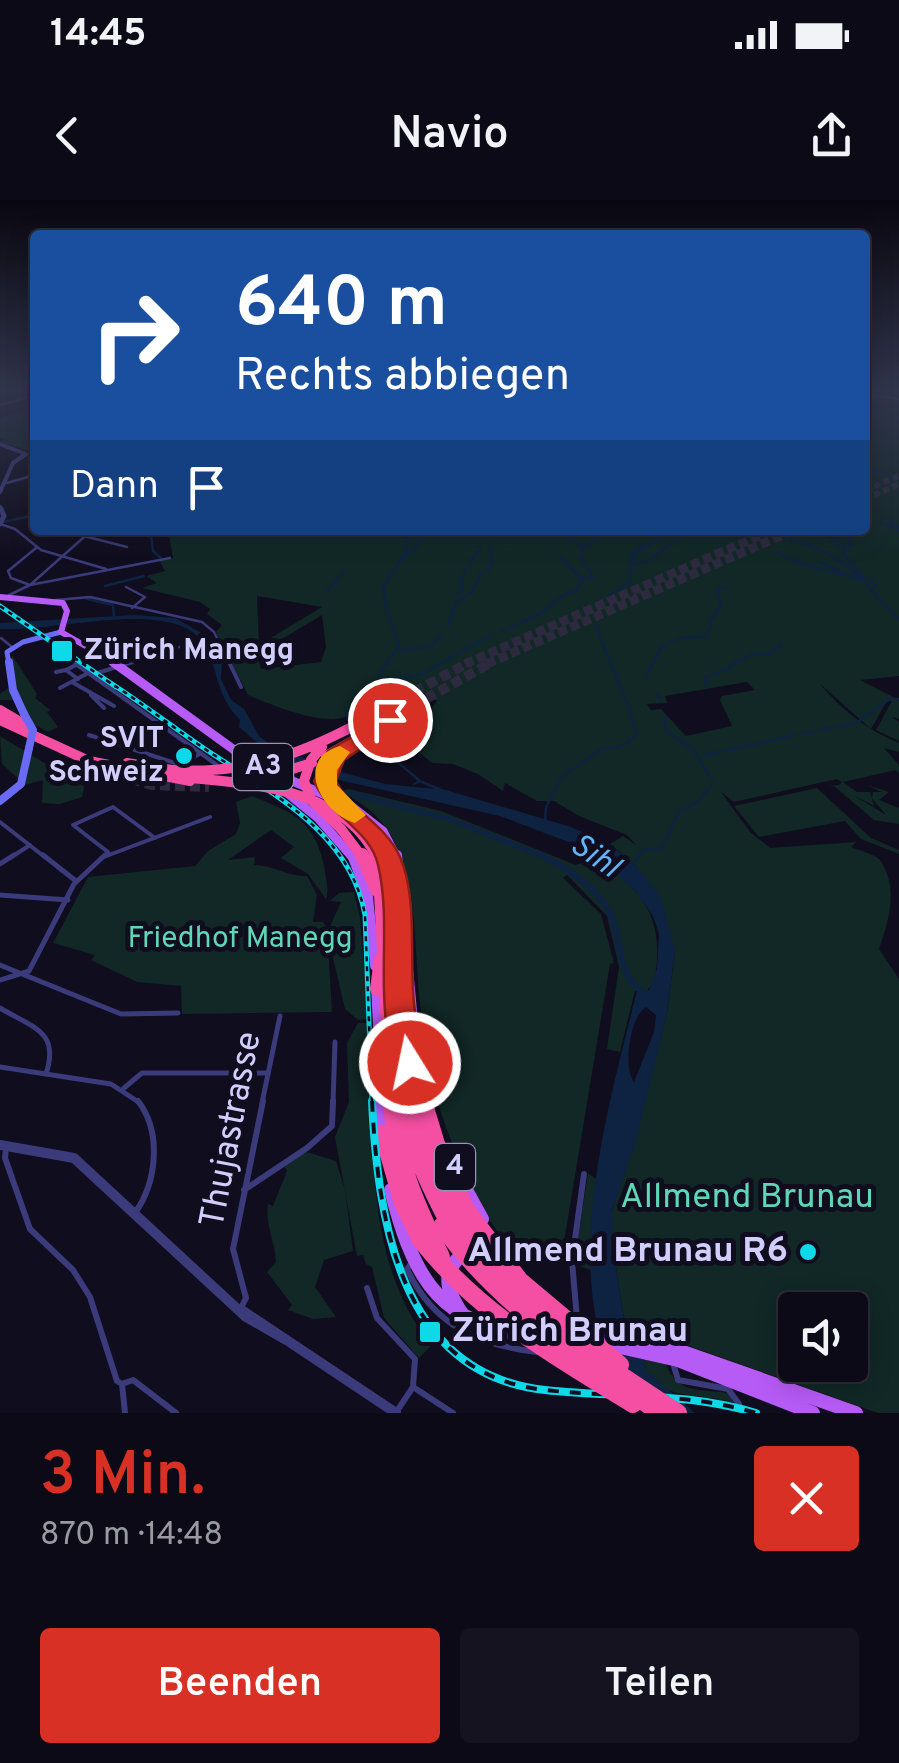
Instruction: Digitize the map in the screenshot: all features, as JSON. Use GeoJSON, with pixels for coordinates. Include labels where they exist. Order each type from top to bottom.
{"type":"FeatureCollection","features":[{"type":"Feature","properties":{"kind":"highway","name":"A3"},"geometry":{"type":"LineString","coordinates":[[1,717],[84,753],[155,773],[209,772],[257,768],[293,757],[401,699]]}},
{"type":"Feature","properties":{"kind":"highway","name":"A3"},"geometry":{"type":"LineString","coordinates":[[209,786],[282,774],[354,742],[412,706]]}},
{"type":"Feature","properties":{"kind":"highway"},"geometry":{"type":"LineString","coordinates":[[1,717],[72,762]]}},
{"type":"Feature","properties":{"kind":"highway"},"geometry":{"type":"LineString","coordinates":[[1,717],[73,756],[258,788],[310,802],[354,832],[382,873],[390,1030],[387,1102],[400,1194]]}},
{"type":"Feature","properties":{"kind":"highway"},"geometry":{"type":"LineString","coordinates":[[346,730],[312,757],[304,788],[313,804],[382,873]]}},
{"type":"Feature","properties":{"kind":"highway","name":"A3"},"geometry":{"type":"LineString","coordinates":[[354,742],[330,763],[326,787],[336,801],[375,834],[394,918],[401,1008]]}},
{"type":"Feature","properties":{"kind":"highway"},"geometry":{"type":"LineString","coordinates":[[376,989],[384,934]]}},
{"type":"Feature","properties":{"kind":"highway"},"geometry":{"type":"LineString","coordinates":[[401,1008],[392,1118],[398,1161],[438,1248],[446,1276]]}},
{"type":"Feature","properties":{"kind":"highway"},"geometry":{"type":"LineString","coordinates":[[401,1008],[416,1088],[466,1210],[490,1246],[526,1288],[679,1413]]}},
{"type":"Feature","properties":{"kind":"highway"},"geometry":{"type":"LineString","coordinates":[[413,1021],[428,1120]]}},
{"type":"Feature","properties":{"kind":"highway"},"geometry":{"type":"LineString","coordinates":[[390,1030],[436,1175],[456,1214],[494,1267]]}},
{"type":"Feature","properties":{"kind":"highway"},"geometry":{"type":"LineString","coordinates":[[397,1057],[410,1161],[479,1275],[514,1309],[660,1413]]}},
{"type":"Feature","properties":{"kind":"highway"},"geometry":{"type":"LineString","coordinates":[[384,1134],[400,1194],[422,1240],[453,1280],[486,1308],[647,1413]]}},
{"type":"Feature","properties":{"kind":"highway"},"geometry":{"type":"LineString","coordinates":[[445,1223],[512,1296],[679,1413]]}},
{"type":"Feature","properties":{"kind":"main road"},"geometry":{"type":"LineString","coordinates":[[0,801],[22,784],[34,730],[9,675],[11,649],[62,630],[66,618],[66,605],[56,600],[2,597]]}},
{"type":"Feature","properties":{"kind":"main road","name":"4"},"geometry":{"type":"LineString","coordinates":[[62,630],[121,666],[290,793],[338,836],[363,872],[371,900],[384,1134],[394,1203],[416,1260],[445,1307],[475,1326],[555,1338],[596,1337],[645,1346],[856,1413]]}},
{"type":"Feature","properties":{"kind":"main road","name":"4"},"geometry":{"type":"LineString","coordinates":[[255,765],[366,816],[383,831],[396,852],[403,891],[413,1021],[427,1089],[446,1145],[490,1234],[531,1300],[596,1337]]}},
{"type":"Feature","properties":{"kind":"main road"},"geometry":{"type":"LineString","coordinates":[[290,793],[294,787],[302,787]]}},
{"type":"Feature","properties":{"kind":"main road"},"geometry":{"type":"LineString","coordinates":[[475,1326],[454,1306],[446,1276],[453,1261],[468,1252],[494,1267],[531,1300],[530,1318],[518,1334]]}},
{"type":"Feature","properties":{"kind":"main road","name":"4"},"geometry":{"type":"LineString","coordinates":[[645,1346],[812,1413]]}},
{"type":"Feature","properties":{"kind":"street"},"geometry":{"type":"LineString","coordinates":[[4,446],[30,457]]}},
{"type":"Feature","properties":{"kind":"street"},"geometry":{"type":"LineString","coordinates":[[25,454],[13,463],[1,491],[1,522],[19,529],[37,548],[106,568]]}},
{"type":"Feature","properties":{"kind":"street"},"geometry":{"type":"LineString","coordinates":[[0,476],[9,475]]}},
{"type":"Feature","properties":{"kind":"street"},"geometry":{"type":"LineString","coordinates":[[7,483],[30,477]]}},
{"type":"Feature","properties":{"kind":"street"},"geometry":{"type":"LineString","coordinates":[[30,584],[84,536],[127,547]]}},
{"type":"Feature","properties":{"kind":"street"},"geometry":{"type":"LineString","coordinates":[[30,584],[12,578],[8,571],[37,548]]}},
{"type":"Feature","properties":{"kind":"street"},"geometry":{"type":"LineString","coordinates":[[2,597],[30,584],[170,558]]}},
{"type":"Feature","properties":{"kind":"street"},"geometry":{"type":"LineString","coordinates":[[126,587],[145,597],[132,608]]}},
{"type":"Feature","properties":{"kind":"street"},"geometry":{"type":"LineString","coordinates":[[56,600],[85,596],[174,614],[206,625],[241,687]]}},
{"type":"Feature","properties":{"kind":"street"},"geometry":{"type":"LineString","coordinates":[[0,638],[11,649]]}},
{"type":"Feature","properties":{"kind":"street"},"geometry":{"type":"LineString","coordinates":[[60,688],[91,673],[179,647]]}},
{"type":"Feature","properties":{"kind":"street"},"geometry":{"type":"LineString","coordinates":[[54,648],[222,767],[246,758]]}},
{"type":"Feature","properties":{"kind":"street"},"geometry":{"type":"LineString","coordinates":[[56,672],[78,664]]}},
{"type":"Feature","properties":{"kind":"street"},"geometry":{"type":"LineString","coordinates":[[66,670],[78,678]]}},
{"type":"Feature","properties":{"kind":"street"},"geometry":{"type":"LineString","coordinates":[[72,682],[104,708]]}},
{"type":"Feature","properties":{"kind":"street"},"geometry":{"type":"LineString","coordinates":[[91,696],[99,695],[114,706]]}},
{"type":"Feature","properties":{"kind":"street"},"geometry":{"type":"LineString","coordinates":[[89,735],[181,765],[201,753]]}},
{"type":"Feature","properties":{"kind":"street"},"geometry":{"type":"LineString","coordinates":[[109,854],[73,825],[113,808],[155,838]]}},
{"type":"Feature","properties":{"kind":"street"},"geometry":{"type":"LineString","coordinates":[[0,980],[26,974],[76,881],[90,866],[109,854],[210,816]]}},
{"type":"Feature","properties":{"kind":"street"},"geometry":{"type":"LineString","coordinates":[[0,822],[76,881]]}},
{"type":"Feature","properties":{"kind":"street"},"geometry":{"type":"LineString","coordinates":[[0,864],[30,845]]}},
{"type":"Feature","properties":{"kind":"street"},"geometry":{"type":"LineString","coordinates":[[0,895],[68,900]]}},
{"type":"Feature","properties":{"kind":"street"},"geometry":{"type":"LineString","coordinates":[[0,965],[120,1014],[178,1013]]}},
{"type":"Feature","properties":{"kind":"street"},"geometry":{"type":"LineString","coordinates":[[0,1008],[48,1036],[53,1052],[46,1074]]}},
{"type":"Feature","properties":{"kind":"street","name":"Thujastrasse"},"geometry":{"type":"LineString","coordinates":[[241,1310],[246,1298],[233,1249],[280,1016]]}},
{"type":"Feature","properties":{"kind":"street"},"geometry":{"type":"LineString","coordinates":[[244,1190],[307,1148],[332,1126],[335,1042]]}},
{"type":"Feature","properties":{"kind":"street"},"geometry":{"type":"LineString","coordinates":[[0,1067],[123,1089],[143,1106],[152,1129],[149,1190],[135,1213]]}},
{"type":"Feature","properties":{"kind":"street"},"geometry":{"type":"LineString","coordinates":[[123,1089],[142,1073],[268,1072]]}},
{"type":"Feature","properties":{"kind":"street"},"geometry":{"type":"LineString","coordinates":[[125,1413],[122,1384],[118,1382],[86,1290],[26,1220],[4,1146],[74,1158],[275,1337],[286,1340],[396,1413],[413,1387],[415,1359],[377,1318],[366,1288]]}},
{"type":"Feature","properties":{"kind":"street"},"geometry":{"type":"LineString","coordinates":[[577,1328],[572,1261],[584,1174]]}},
{"type":"Feature","properties":{"kind":"street"},"geometry":{"type":"LineString","coordinates":[[416,1260],[407,1266],[414,1285],[452,1328],[485,1344],[586,1357]]}},
{"type":"Feature","properties":{"kind":"street"},"geometry":{"type":"LineString","coordinates":[[596,1337],[594,1352],[599,1373]]}},
{"type":"Feature","properties":{"kind":"street"},"geometry":{"type":"LineString","coordinates":[[555,1338],[578,1348],[622,1409],[634,1413]]}},
{"type":"Feature","properties":{"kind":"street"},"geometry":{"type":"LineString","coordinates":[[674,1359],[673,1371],[678,1380],[730,1389],[738,1404]]}},
{"type":"Feature","properties":{"kind":"street"},"geometry":{"type":"LineString","coordinates":[[122,1384],[134,1380],[176,1413]]}},
{"type":"Feature","properties":{"kind":"street"},"geometry":{"type":"LineString","coordinates":[[413,1387],[453,1413]]}},
{"type":"Feature","properties":{"kind":"green space"},"geometry":{"type":"Polygon","coordinates":[[[870,446],[899,446],[899,676],[860,680],[899,700],[899,719],[892,717],[899,722],[899,741],[876,730],[892,701],[887,701],[871,729],[899,743],[899,752],[884,748],[899,765],[899,773],[896,770],[843,782],[857,792],[870,792],[874,806],[853,795],[886,815],[872,798],[873,792],[882,792],[867,785],[889,792],[879,800],[899,808],[899,824],[874,820],[834,786],[826,786],[839,785],[842,782],[837,779],[734,802],[721,792],[750,832],[770,848],[856,842],[851,847],[880,860],[889,881],[889,915],[879,949],[899,979],[899,1413],[878,1413],[791,1382],[868,1382],[868,1292],[778,1292],[778,1377],[681,1343],[637,1333],[625,1324],[612,1243],[612,1211],[667,1013],[675,950],[637,867],[610,844],[623,836],[636,845],[627,835],[579,816],[554,801],[537,801],[505,783],[503,791],[478,774],[453,764],[432,763],[388,727],[395,723],[416,729],[437,701],[424,693],[399,693],[334,719],[302,714],[248,695],[216,632],[222,625],[207,614],[210,609],[200,602],[142,588],[157,583],[146,576],[165,571],[159,560],[173,558],[169,535],[870,535],[870,446]],[[257,596],[259,645],[322,607],[257,596]],[[322,615],[257,654],[261,669],[321,662],[326,647],[322,615]],[[747,682],[665,696],[667,703],[647,704],[651,710],[661,709],[686,736],[732,726],[720,700],[722,696],[755,690],[747,682]],[[820,684],[846,711],[870,728],[820,684]]]}},
{"type":"Feature","properties":{"kind":"green space"},"geometry":{"type":"Polygon","coordinates":[[[12,655],[37,694],[35,698],[50,710],[47,712],[58,727],[48,732],[35,725],[18,700],[0,700],[0,694],[12,685],[12,655]]]}},
{"type":"Feature","properties":{"kind":"green space"},"geometry":{"type":"Polygon","coordinates":[[[0,736],[61,773],[86,778],[82,797],[60,804],[42,803],[43,780],[25,785],[2,764],[0,736]]]}},
{"type":"Feature","properties":{"kind":"green space"},"geometry":{"type":"Polygon","coordinates":[[[817,788],[871,838],[899,850],[899,854],[861,839],[845,821],[759,837],[734,806],[817,788]]]}},
{"type":"Feature","properties":{"kind":"green space","name":"Allmend Brunau"},"geometry":{"type":"Polygon","coordinates":[[[349,789],[441,811],[576,865],[593,858],[632,887],[649,911],[657,940],[655,977],[645,993],[635,991],[620,1052],[607,1049],[619,967],[607,916],[567,875],[563,878],[601,914],[614,963],[610,964],[561,1260],[527,1256],[510,1246],[468,1181],[429,1069],[426,1047],[432,1041],[426,1037],[420,1003],[411,897],[404,864],[391,835],[369,810],[338,791],[349,789]]]}},
{"type":"Feature","properties":{"kind":"green space","name":"Friedhof Manegg"},"geometry":{"type":"Polygon","coordinates":[[[252,796],[300,820],[320,850],[326,899],[308,874],[281,858],[294,847],[271,830],[228,860],[255,857],[254,865],[307,876],[317,895],[313,922],[323,922],[327,928],[332,1012],[182,1014],[181,986],[137,982],[91,960],[95,955],[53,943],[88,877],[195,866],[208,851],[236,834],[240,823],[236,802],[252,796]]]}},
{"type":"Feature","properties":{"kind":"green space"},"geometry":{"type":"Polygon","coordinates":[[[354,892],[360,917],[368,1019],[358,1020],[345,1009],[329,941],[329,929],[341,902],[330,901],[339,893],[354,892]]]}},
{"type":"Feature","properties":{"kind":"green space"},"geometry":{"type":"Polygon","coordinates":[[[358,1023],[368,1023],[373,1149],[382,1234],[409,1311],[432,1345],[419,1358],[384,1318],[372,1267],[363,1255],[357,1256],[335,1137],[349,1102],[347,1043],[358,1023]]]}},
{"type":"Feature","properties":{"kind":"green space"},"geometry":{"type":"Polygon","coordinates":[[[307,1152],[336,1161],[345,1190],[353,1251],[324,1260],[315,1287],[336,1317],[313,1319],[288,1310],[292,1305],[267,1272],[276,1262],[268,1204],[273,1206],[287,1171],[283,1165],[307,1152]]]}},
{"type":"Feature","properties":{"kind":"green space"},"geometry":{"type":"Polygon","coordinates":[[[588,1173],[597,1180],[593,1271],[574,1264],[588,1173]]]}},
{"type":"Feature","properties":{"kind":"green space"},"geometry":{"type":"Polygon","coordinates":[[[644,1358],[666,1364],[683,1385],[728,1393],[735,1403],[666,1389],[647,1372],[644,1358]]]}},
{"type":"Feature","properties":{"kind":"water","name":"Sihl"},"geometry":{"type":"Polygon","coordinates":[[[135,615],[175,618],[210,638],[222,661],[221,679],[231,700],[244,709],[259,736],[271,745],[341,772],[385,784],[446,790],[571,827],[608,843],[637,867],[661,898],[675,950],[667,1013],[635,1145],[612,1210],[612,1243],[624,1319],[637,1333],[646,1370],[695,1413],[645,1413],[605,1348],[591,1284],[593,1199],[608,1113],[637,991],[649,990],[657,969],[659,934],[653,916],[634,889],[584,848],[500,816],[343,781],[272,755],[239,727],[240,720],[224,698],[206,647],[182,627],[133,619],[21,629],[0,629],[0,623],[135,615]],[[646,1007],[635,1021],[629,1066],[634,1082],[654,1032],[656,1015],[646,1007]]]}},
{"type":"Feature","properties":{"kind":"waterway"},"geometry":{"type":"LineString","coordinates":[[870,470],[899,479]]}},
{"type":"Feature","properties":{"kind":"waterway"},"geometry":{"type":"LineString","coordinates":[[3,522],[30,516]]}},
{"type":"Feature","properties":{"kind":"waterway"},"geometry":{"type":"LineString","coordinates":[[887,518],[899,527]]}},
{"type":"Feature","properties":{"kind":"waterway"},"geometry":{"type":"LineString","coordinates":[[881,522],[899,530]]}},
{"type":"Feature","properties":{"kind":"waterway"},"geometry":{"type":"LineString","coordinates":[[151,535],[153,551],[161,558]]}},
{"type":"Feature","properties":{"kind":"waterway"},"geometry":{"type":"LineString","coordinates":[[403,557],[415,549],[423,535]]}},
{"type":"Feature","properties":{"kind":"waterway"},"geometry":{"type":"LineString","coordinates":[[494,535],[494,539]]}},
{"type":"Feature","properties":{"kind":"waterway"},"geometry":{"type":"LineString","coordinates":[[570,535],[583,547],[581,557],[593,577],[582,579]]}},
{"type":"Feature","properties":{"kind":"waterway"},"geometry":{"type":"LineString","coordinates":[[585,547],[598,535]]}},
{"type":"Feature","properties":{"kind":"waterway"},"geometry":{"type":"LineString","coordinates":[[621,587],[629,584],[634,554],[662,535]]}},
{"type":"Feature","properties":{"kind":"waterway"},"geometry":{"type":"LineString","coordinates":[[664,537],[669,535]]}},
{"type":"Feature","properties":{"kind":"waterway"},"geometry":{"type":"LineString","coordinates":[[633,565],[647,562],[683,535]]}},
{"type":"Feature","properties":{"kind":"waterway"},"geometry":{"type":"LineString","coordinates":[[778,535],[842,562],[899,619]]}},
{"type":"Feature","properties":{"kind":"waterway"},"geometry":{"type":"LineString","coordinates":[[828,535],[839,549]]}},
{"type":"Feature","properties":{"kind":"waterway"},"geometry":{"type":"LineString","coordinates":[[835,535],[846,547]]}},
{"type":"Feature","properties":{"kind":"waterway"},"geometry":{"type":"LineString","coordinates":[[846,535],[851,544],[842,552],[863,577]]}},
{"type":"Feature","properties":{"kind":"waterway"},"geometry":{"type":"LineString","coordinates":[[387,612],[383,587],[407,550],[404,544],[408,538]]}},
{"type":"Feature","properties":{"kind":"waterway"},"geometry":{"type":"LineString","coordinates":[[631,555],[644,545]]}},
{"type":"Feature","properties":{"kind":"waterway"},"geometry":{"type":"LineString","coordinates":[[490,547],[491,551]]}},
{"type":"Feature","properties":{"kind":"waterway"},"geometry":{"type":"LineString","coordinates":[[469,565],[480,548]]}},
{"type":"Feature","properties":{"kind":"waterway"},"geometry":{"type":"LineString","coordinates":[[491,553],[492,566]]}},
{"type":"Feature","properties":{"kind":"waterway"},"geometry":{"type":"LineString","coordinates":[[778,553],[804,565],[840,574]]}},
{"type":"Feature","properties":{"kind":"waterway"},"geometry":{"type":"LineString","coordinates":[[560,557],[582,579]]}},
{"type":"Feature","properties":{"kind":"waterway"},"geometry":{"type":"LineString","coordinates":[[820,562],[862,581]]}},
{"type":"Feature","properties":{"kind":"waterway"},"geometry":{"type":"LineString","coordinates":[[483,573],[490,568]]}},
{"type":"Feature","properties":{"kind":"waterway"},"geometry":{"type":"LineString","coordinates":[[458,593],[463,589],[460,581],[466,569]]}},
{"type":"Feature","properties":{"kind":"waterway"},"geometry":{"type":"LineString","coordinates":[[326,592],[343,573]]}},
{"type":"Feature","properties":{"kind":"waterway"},"geometry":{"type":"LineString","coordinates":[[473,591],[480,574]]}},
{"type":"Feature","properties":{"kind":"waterway"},"geometry":{"type":"LineString","coordinates":[[105,586],[144,576]]}},
{"type":"Feature","properties":{"kind":"waterway"},"geometry":{"type":"LineString","coordinates":[[868,578],[876,586]]}},
{"type":"Feature","properties":{"kind":"waterway"},"geometry":{"type":"LineString","coordinates":[[502,631],[538,615],[566,593],[576,591],[582,579]]}},
{"type":"Feature","properties":{"kind":"waterway"},"geometry":{"type":"LineString","coordinates":[[710,622],[721,605],[717,589],[726,588]]}},
{"type":"Feature","properties":{"kind":"waterway"},"geometry":{"type":"LineString","coordinates":[[596,624],[600,603],[619,589]]}},
{"type":"Feature","properties":{"kind":"waterway"},"geometry":{"type":"LineString","coordinates":[[448,625],[456,603],[472,592]]}},
{"type":"Feature","properties":{"kind":"waterway"},"geometry":{"type":"LineString","coordinates":[[87,599],[113,605],[114,618]]}},
{"type":"Feature","properties":{"kind":"waterway"},"geometry":{"type":"LineString","coordinates":[[382,682],[380,673],[399,645],[387,613]]}},
{"type":"Feature","properties":{"kind":"waterway"},"geometry":{"type":"LineString","coordinates":[[683,638],[706,636],[711,625]]}},
{"type":"Feature","properties":{"kind":"waterway"},"geometry":{"type":"LineString","coordinates":[[596,627],[604,646]]}},
{"type":"Feature","properties":{"kind":"waterway"},"geometry":{"type":"LineString","coordinates":[[382,682],[422,674],[493,634]]}},
{"type":"Feature","properties":{"kind":"waterway"},"geometry":{"type":"LineString","coordinates":[[399,651],[432,646],[441,635]]}},
{"type":"Feature","properties":{"kind":"waterway"},"geometry":{"type":"LineString","coordinates":[[646,676],[661,648],[680,638]]}},
{"type":"Feature","properties":{"kind":"waterway"},"geometry":{"type":"LineString","coordinates":[[186,643],[200,646]]}},
{"type":"Feature","properties":{"kind":"waterway"},"geometry":{"type":"LineString","coordinates":[[750,655],[768,654],[781,645]]}},
{"type":"Feature","properties":{"kind":"waterway"},"geometry":{"type":"LineString","coordinates":[[604,648],[628,705]]}},
{"type":"Feature","properties":{"kind":"waterway"},"geometry":{"type":"LineString","coordinates":[[731,665],[748,657]]}},
{"type":"Feature","properties":{"kind":"waterway"},"geometry":{"type":"LineString","coordinates":[[707,688],[705,678],[731,667]]}},
{"type":"Feature","properties":{"kind":"waterway"},"geometry":{"type":"LineString","coordinates":[[350,724],[345,712],[368,698],[382,682]]}},
{"type":"Feature","properties":{"kind":"waterway"},"geometry":{"type":"LineString","coordinates":[[657,693],[661,701]]}},
{"type":"Feature","properties":{"kind":"waterway"},"geometry":{"type":"LineString","coordinates":[[888,700],[899,699]]}},
{"type":"Feature","properties":{"kind":"waterway"},"geometry":{"type":"LineString","coordinates":[[859,721],[887,701]]}},
{"type":"Feature","properties":{"kind":"waterway"},"geometry":{"type":"LineString","coordinates":[[629,708],[636,732]]}},
{"type":"Feature","properties":{"kind":"waterway"},"geometry":{"type":"LineString","coordinates":[[666,716],[665,729],[693,750],[712,780]]}},
{"type":"Feature","properties":{"kind":"waterway"},"geometry":{"type":"LineString","coordinates":[[836,727],[857,722]]}},
{"type":"Feature","properties":{"kind":"waterway"},"geometry":{"type":"LineString","coordinates":[[819,730],[833,727]]}},
{"type":"Feature","properties":{"kind":"waterway"},"geometry":{"type":"LineString","coordinates":[[803,733],[814,731]]}},
{"type":"Feature","properties":{"kind":"waterway"},"geometry":{"type":"LineString","coordinates":[[562,777],[603,748],[620,747],[637,735]]}},
{"type":"Feature","properties":{"kind":"waterway"},"geometry":{"type":"LineString","coordinates":[[705,755],[795,735]]}},
{"type":"Feature","properties":{"kind":"waterway"},"geometry":{"type":"LineString","coordinates":[[368,737],[420,781],[414,784]]}},
{"type":"Feature","properties":{"kind":"waterway"},"geometry":{"type":"LineString","coordinates":[[545,823],[546,807],[560,780]]}},
{"type":"Feature","properties":{"kind":"waterway"},"geometry":{"type":"LineString","coordinates":[[422,782],[446,792]]}},
{"type":"Feature","properties":{"kind":"waterway"},"geometry":{"type":"LineString","coordinates":[[634,863],[644,849],[661,849],[679,812],[697,802],[711,786]]}},
{"type":"Feature","properties":{"kind":"waterway"},"geometry":{"type":"LineString","coordinates":[[352,794],[452,820],[546,858]]}},
{"type":"Feature","properties":{"kind":"waterway"},"geometry":{"type":"LineString","coordinates":[[541,855],[546,858]]}},
{"type":"Feature","properties":{"kind":"waterway"},"geometry":{"type":"LineString","coordinates":[[546,858],[599,896],[611,916],[629,977],[644,993]]}},
{"type":"Feature","properties":{"kind":"tunnel"},"geometry":{"type":"LineString","coordinates":[[870,488],[899,476]]}},
{"type":"Feature","properties":{"kind":"tunnel"},"geometry":{"type":"LineString","coordinates":[[870,497],[899,484]]}},
{"type":"Feature","properties":{"kind":"tunnel"},"geometry":{"type":"LineString","coordinates":[[465,664],[761,535]]}},
{"type":"Feature","properties":{"kind":"tunnel"},"geometry":{"type":"LineString","coordinates":[[487,664],[783,535]]}},
{"type":"Feature","properties":{"kind":"tunnel"},"geometry":{"type":"LineString","coordinates":[[401,699],[470,662]]}},
{"type":"Feature","properties":{"kind":"tunnel"},"geometry":{"type":"LineString","coordinates":[[413,706],[492,662]]}},
{"type":"Feature","properties":{"kind":"tunnel"},"geometry":{"type":"LineString","coordinates":[[73,763],[152,785],[209,787]]}},
{"type":"Feature","properties":{"kind":"railway"},"geometry":{"type":"LineString","coordinates":[[0,606],[116,687]]}},
{"type":"Feature","properties":{"kind":"railway"},"geometry":{"type":"LineString","coordinates":[[106,680],[278,797],[324,836],[342,859],[356,885],[365,915],[372,1103]]}},
{"type":"Feature","properties":{"kind":"railway"},"geometry":{"type":"LineString","coordinates":[[372,1101],[381,1194],[391,1241],[406,1284],[428,1323],[457,1355],[496,1378],[545,1390],[677,1399],[756,1413]]}},
{"type":"Feature","properties":{"kind":"slow traffic"},"geometry":{"type":"LineString","coordinates":[[340,752],[326,770],[326,785],[332,798],[355,815]]}},
{"type":"Feature","properties":{"kind":"place","name":"Zürich Manegg"},"geometry":{"type":"Point","coordinates":[62,651]}},
{"type":"Feature","properties":{"kind":"place","name":"SVIT Schweiz"},"geometry":{"type":"Point","coordinates":[184,756]}},
{"type":"Feature","properties":{"kind":"place","name":"Allmend Brunau R6"},"geometry":{"type":"Point","coordinates":[808,1252]}},
{"type":"Feature","properties":{"kind":"place","name":"Zürich Brunau"},"geometry":{"type":"Point","coordinates":[430,1332]}},
{"type":"Feature","properties":{"kind":"route"},"geometry":{"type":"LineString","coordinates":[[390,720],[335,756],[326,770],[325,781],[332,798],[375,834],[389,859],[394,876],[401,1008],[410,1063]]}}]}
